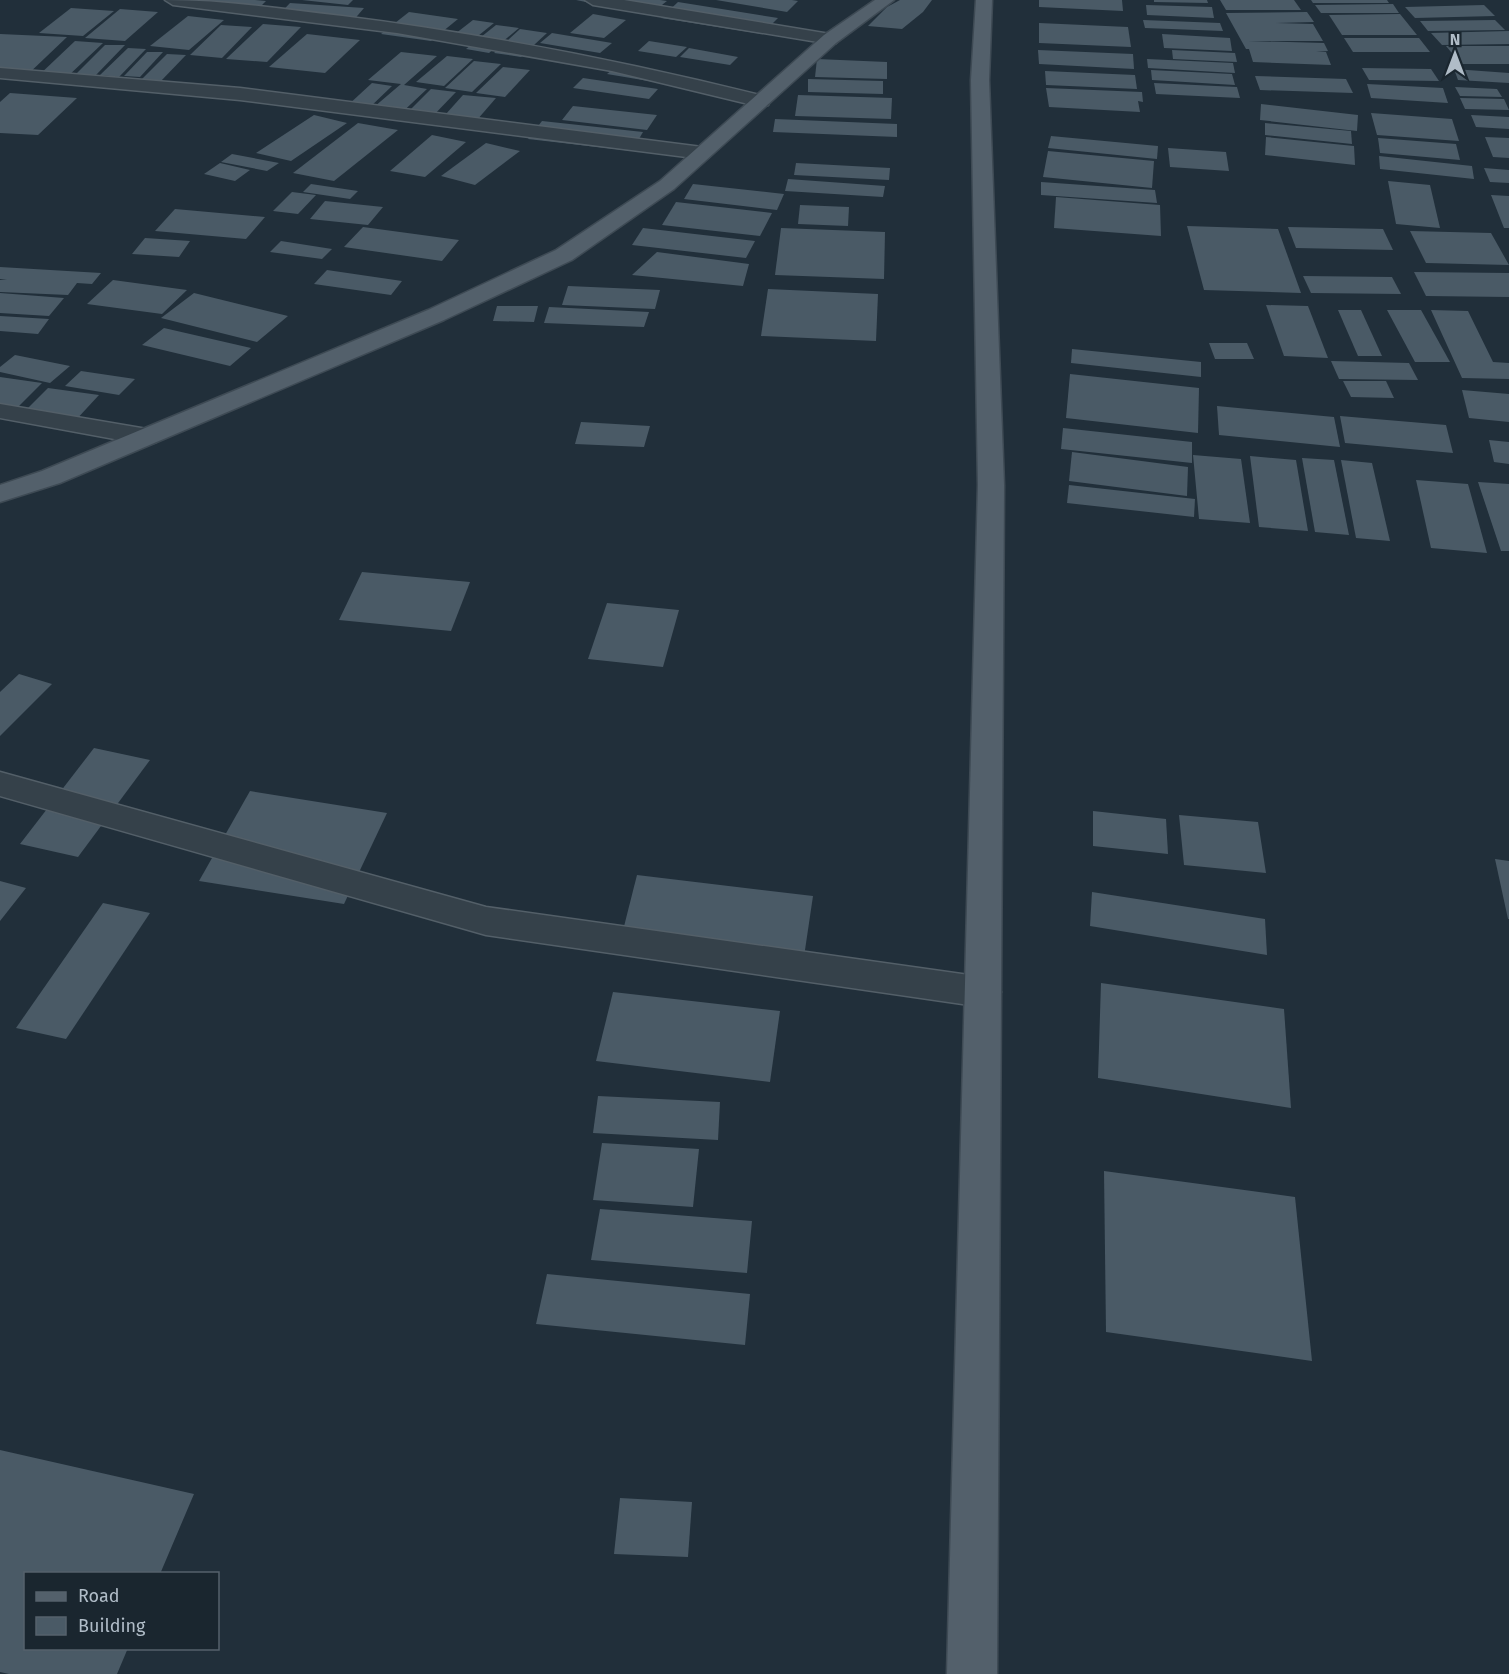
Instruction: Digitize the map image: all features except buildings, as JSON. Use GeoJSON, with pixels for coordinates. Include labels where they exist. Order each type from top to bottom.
{"type":"FeatureCollection","features":[{"type":"Feature","properties":{"kind":"main road"},"geometry":{"type":"LineString","coordinates":[[0,494],[51,477],[436,315],[564,255],[667,185],[830,39],[886,0]]}},
{"type":"Feature","properties":{"kind":"main road"},"geometry":{"type":"LineString","coordinates":[[972,1674],[991,485],[980,80],[984,0]]}},
{"type":"Feature","properties":{"kind":"street"},"geometry":{"type":"LineString","coordinates":[[173,0],[398,28],[612,66],[761,101]]}},
{"type":"Feature","properties":{"kind":"street"},"geometry":{"type":"LineString","coordinates":[[593,0],[830,39]]}},
{"type":"Feature","properties":{"kind":"street"},"geometry":{"type":"LineString","coordinates":[[0,73],[240,94],[702,153]]}},
{"type":"Feature","properties":{"kind":"street"},"geometry":{"type":"LineString","coordinates":[[0,411],[147,436]]}},
{"type":"Feature","properties":{"kind":"street"},"geometry":{"type":"LineString","coordinates":[[0,784],[486,921],[983,992]]}}]}
